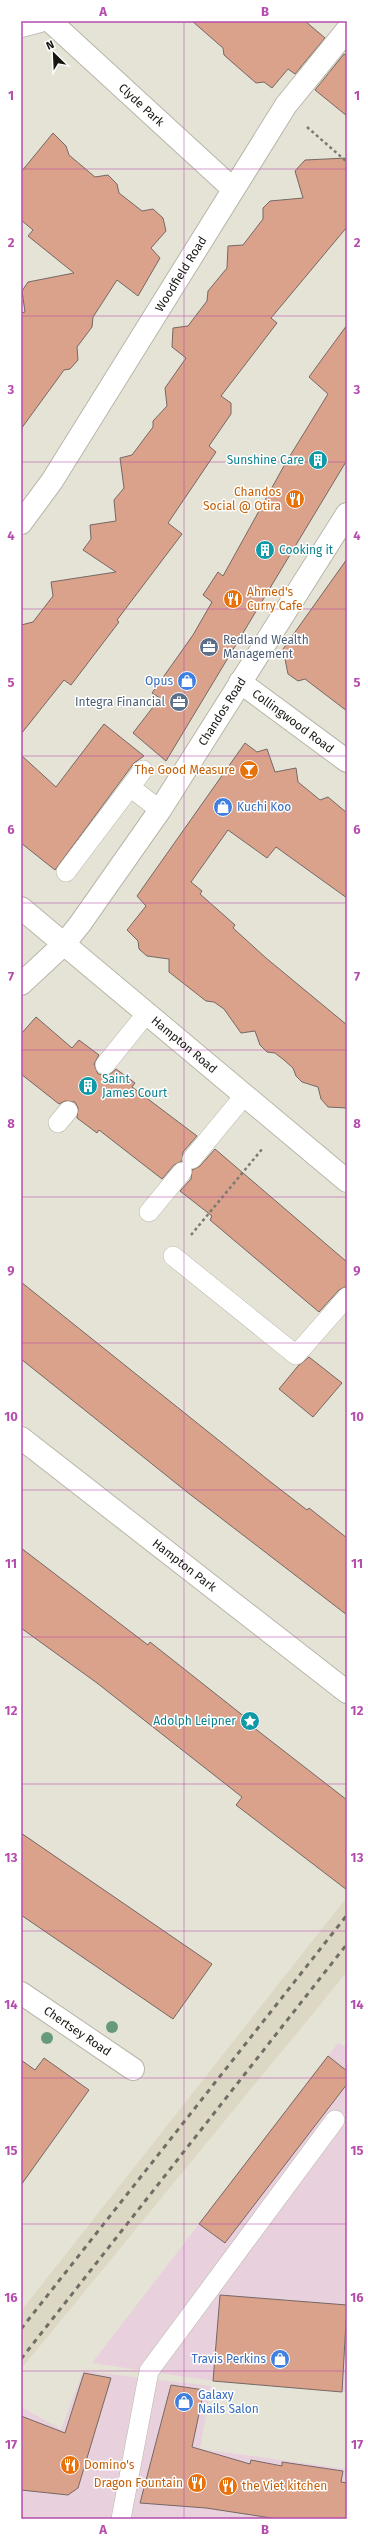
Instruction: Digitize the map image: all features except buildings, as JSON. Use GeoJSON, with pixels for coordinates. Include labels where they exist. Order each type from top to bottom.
{"type":"FeatureCollection","features":[{"type":"Feature","properties":{"kind":"street"},"geometry":{"type":"LineString","coordinates":[[21,26],[40,21]]}},
{"type":"Feature","properties":{"kind":"street","name":"Clyde Park"},"geometry":{"type":"LineString","coordinates":[[50,21],[233,189]]}},
{"type":"Feature","properties":{"kind":"street","name":"Woodfield Road"},"geometry":{"type":"LineString","coordinates":[[21,523],[52,481],[286,105],[347,30]]}},
{"type":"Feature","properties":{"kind":"street","name":"Chandos Road"},"geometry":{"type":"LineString","coordinates":[[64,944],[160,810],[347,514]]}},
{"type":"Feature","properties":{"kind":"street","name":"Collingwood Road"},"geometry":{"type":"LineString","coordinates":[[240,682],[347,761]]}},
{"type":"Feature","properties":{"kind":"street","name":"Hampton Road"},"geometry":{"type":"LineString","coordinates":[[21,908],[347,1181]]}},
{"type":"Feature","properties":{"kind":"street"},"geometry":{"type":"LineString","coordinates":[[21,984],[64,944]]}},
{"type":"Feature","properties":{"kind":"street","name":"Hampton Park"},"geometry":{"type":"LineString","coordinates":[[21,1438],[347,1692]]}},
{"type":"Feature","properties":{"kind":"street","name":"Chertsey Road"},"geometry":{"type":"LineString","coordinates":[[21,1993],[133,2069]]}},
{"type":"Feature","properties":{"kind":"lane"},"geometry":{"type":"LineString","coordinates":[[66,872],[143,770]]}},
{"type":"Feature","properties":{"kind":"lane"},"geometry":{"type":"LineString","coordinates":[[130,787],[160,810]]}},
{"type":"Feature","properties":{"kind":"lane"},"geometry":{"type":"LineString","coordinates":[[105,1064],[146,1014]]}},
{"type":"Feature","properties":{"kind":"lane"},"geometry":{"type":"LineString","coordinates":[[149,1212],[244,1096]]}},
{"type":"Feature","properties":{"kind":"lane"},"geometry":{"type":"LineString","coordinates":[[173,1256],[296,1355],[347,1297]]}},
{"type":"Feature","properties":{"kind":"lane"},"geometry":{"type":"LineString","coordinates":[[121,2519],[149,2372],[335,2120]]}},
{"type":"Feature","properties":{"kind":"path"},"geometry":{"type":"LineString","coordinates":[[286,105],[347,162]]}},
{"type":"Feature","properties":{"kind":"path"},"geometry":{"type":"LineString","coordinates":[[173,1256],[281,1127]]}},
{"type":"Feature","properties":{"kind":"shaded area"},"geometry":{"type":"Polygon","coordinates":[[[347,1897],[347,1972],[21,2369],[21,2311],[347,1897]]]}},
{"type":"Feature","properties":{"kind":"shaded area"},"geometry":{"type":"Polygon","coordinates":[[[338,2043],[347,2047],[347,2392],[213,2381],[92,2363],[338,2043]]]}},
{"type":"Feature","properties":{"kind":"shaded area"},"geometry":{"type":"Polygon","coordinates":[[[83,2371],[211,2386],[200,2449],[347,2469],[347,2519],[21,2519],[21,2407],[61,2429],[83,2371]]]}},
{"type":"Feature","properties":{"kind":"railway"},"geometry":{"type":"LineString","coordinates":[[21,2329],[347,1915]]}},
{"type":"Feature","properties":{"kind":"railway"},"geometry":{"type":"LineString","coordinates":[[21,2359],[347,1944]]}},
{"type":"Feature","properties":{"kind":"place","name":"Sunshine Care"},"geometry":{"type":"Point","coordinates":[318,460]}},
{"type":"Feature","properties":{"kind":"place","name":"Chandos Social @ Otira"},"geometry":{"type":"Point","coordinates":[295,499]}},
{"type":"Feature","properties":{"kind":"place","name":"Cooking it"},"geometry":{"type":"Point","coordinates":[265,550]}},
{"type":"Feature","properties":{"kind":"place","name":"Ahmed's Curry Cafe"},"geometry":{"type":"Point","coordinates":[233,599]}},
{"type":"Feature","properties":{"kind":"place","name":"Redland Wealth Management"},"geometry":{"type":"Point","coordinates":[209,647]}},
{"type":"Feature","properties":{"kind":"place","name":"Opus"},"geometry":{"type":"Point","coordinates":[187,681]}},
{"type":"Feature","properties":{"kind":"place","name":"Integra Financial"},"geometry":{"type":"Point","coordinates":[179,702]}},
{"type":"Feature","properties":{"kind":"place","name":"The Good Measure"},"geometry":{"type":"Point","coordinates":[249,770]}},
{"type":"Feature","properties":{"kind":"place","name":"Kuchi Koo"},"geometry":{"type":"Point","coordinates":[223,807]}},
{"type":"Feature","properties":{"kind":"place","name":"Saint James Court"},"geometry":{"type":"Point","coordinates":[88,1086]}},
{"type":"Feature","properties":{"kind":"place","name":"Adolph Leipner"},"geometry":{"type":"Point","coordinates":[250,1721]}},
{"type":"Feature","properties":{"kind":"place","name":"Travis Perkins"},"geometry":{"type":"Point","coordinates":[280,2359]}},
{"type":"Feature","properties":{"kind":"place","name":"Galaxy Nails Salon"},"geometry":{"type":"Point","coordinates":[184,2402]}},
{"type":"Feature","properties":{"kind":"place","name":"Domino's"},"geometry":{"type":"Point","coordinates":[70,2465]}},
{"type":"Feature","properties":{"kind":"place","name":"Dragon Fountain"},"geometry":{"type":"Point","coordinates":[197,2483]}},
{"type":"Feature","properties":{"kind":"place","name":"the Viet kitchen"},"geometry":{"type":"Point","coordinates":[228,2486]}}]}
